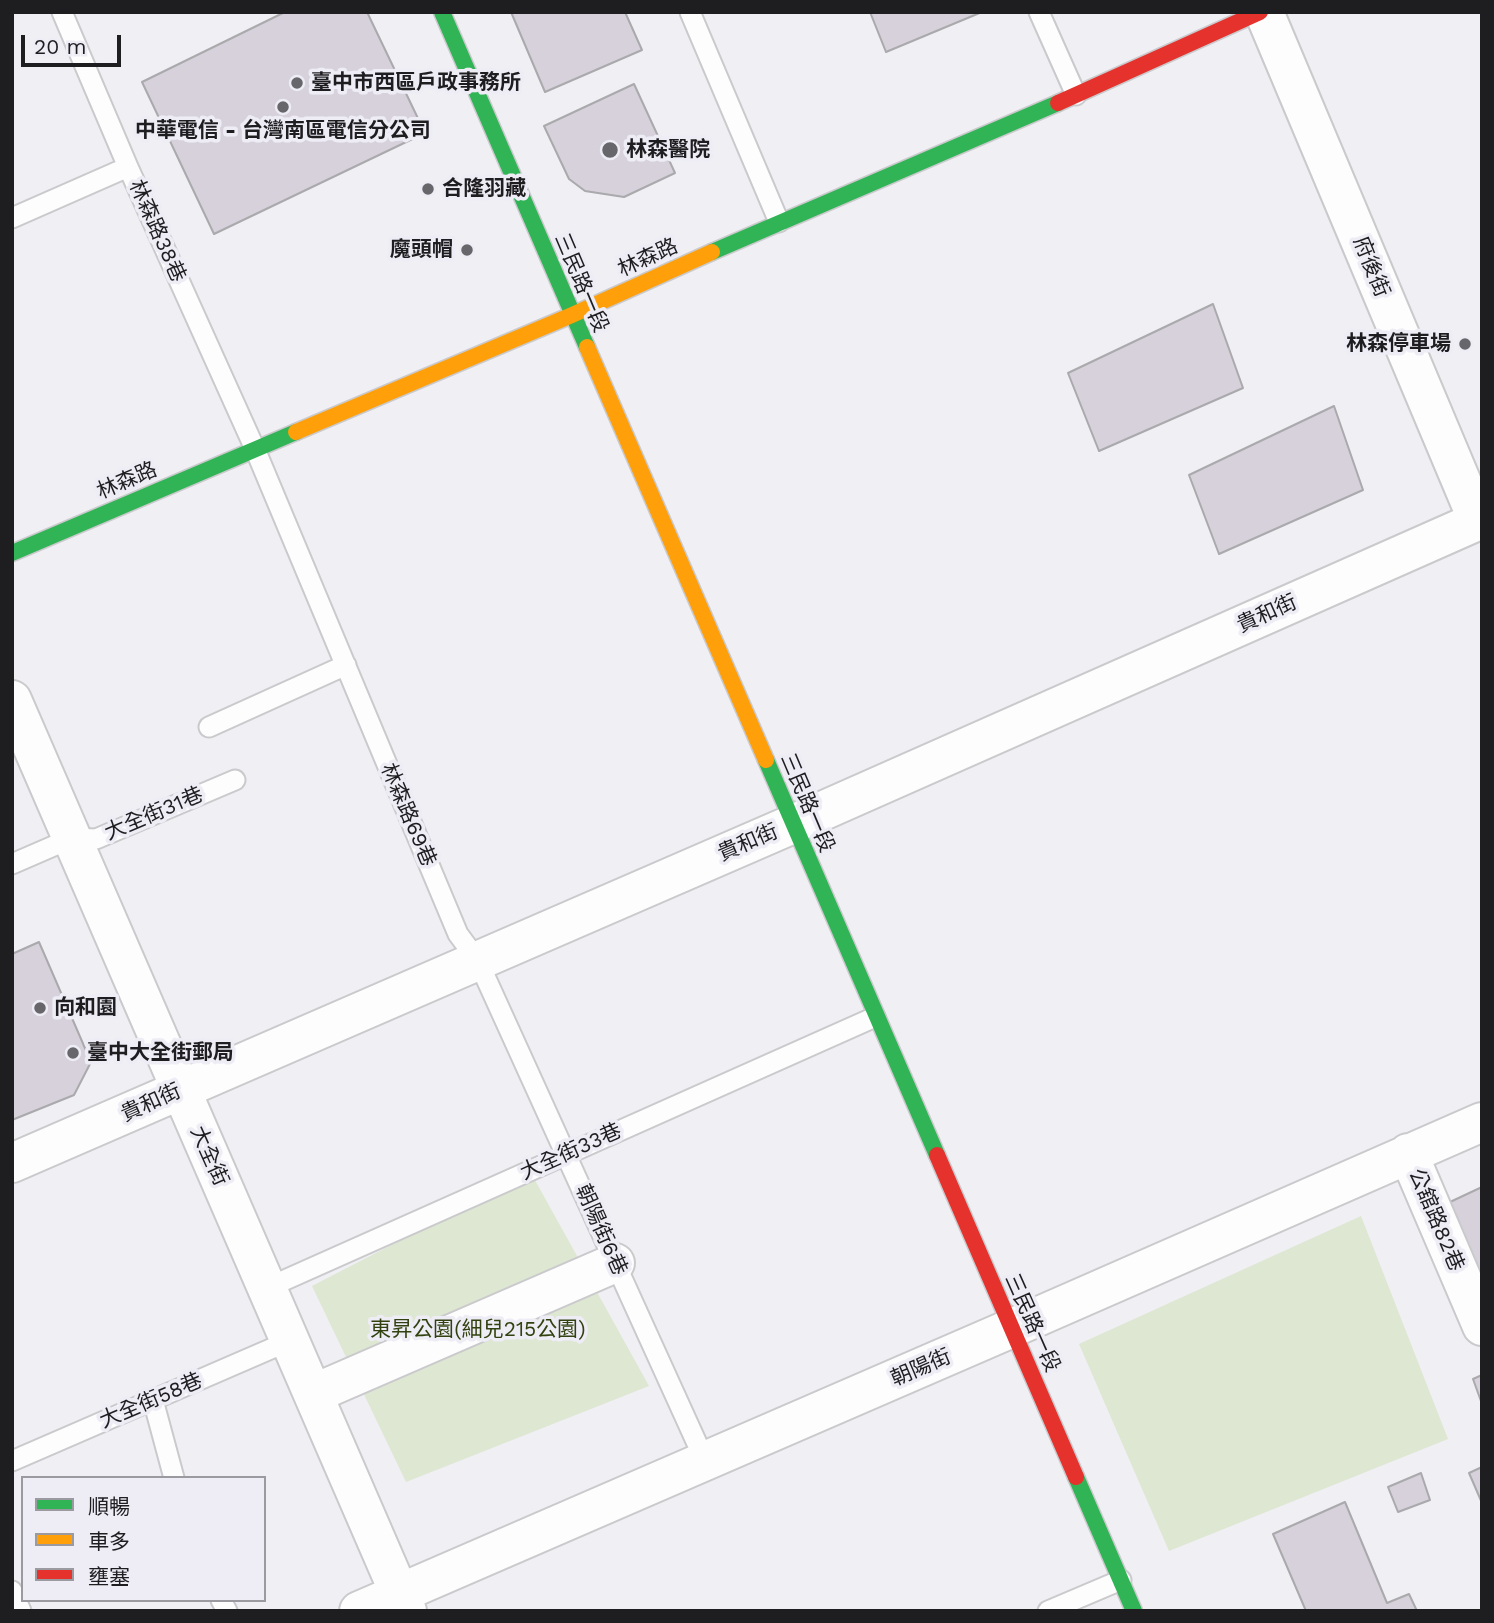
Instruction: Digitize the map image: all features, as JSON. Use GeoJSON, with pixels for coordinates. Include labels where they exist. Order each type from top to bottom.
{"type":"FeatureCollection","features":[{"type":"Feature","properties":{"kind":"main road","name":"三民路一段"},"geometry":{"type":"LineString","coordinates":[[442,12],[1134,1611]]}},
{"type":"Feature","properties":{"kind":"main road","name":"林森路"},"geometry":{"type":"LineString","coordinates":[[12,553],[572,315],[1262,12]]}},
{"type":"Feature","properties":{"kind":"street","name":"府後街"},"geometry":{"type":"LineString","coordinates":[[1262,12],[1480,520]]}},
{"type":"Feature","properties":{"kind":"street","name":"貴和街"},"geometry":{"type":"LineString","coordinates":[[12,1163],[793,824],[1480,520]]}},
{"type":"Feature","properties":{"kind":"street","name":"大全街"},"geometry":{"type":"LineString","coordinates":[[12,700],[403,1602]]}},
{"type":"Feature","properties":{"kind":"street","name":"朝陽街"},"geometry":{"type":"LineString","coordinates":[[359,1611],[403,1602],[705,1461],[1482,1122]]}},
{"type":"Feature","properties":{"kind":"street","name":"公舘路82巷"},"geometry":{"type":"LineString","coordinates":[[1408,1153],[1482,1326]]}},
{"type":"Feature","properties":{"kind":"street"},"geometry":{"type":"LineString","coordinates":[[313,1394],[615,1262]]}},
{"type":"Feature","properties":{"kind":"lane","name":"林森路38巷"},"geometry":{"type":"LineString","coordinates":[[61,12],[255,449]]}},
{"type":"Feature","properties":{"kind":"lane"},"geometry":{"type":"LineString","coordinates":[[690,12],[779,222]]}},
{"type":"Feature","properties":{"kind":"lane"},"geometry":{"type":"LineString","coordinates":[[1039,12],[1076,95]]}},
{"type":"Feature","properties":{"kind":"lane"},"geometry":{"type":"LineString","coordinates":[[12,218],[128,167]]}},
{"type":"Feature","properties":{"kind":"lane","name":"林森路69巷"},"geometry":{"type":"LineString","coordinates":[[255,449],[458,934],[478,961]]}},
{"type":"Feature","properties":{"kind":"lane"},"geometry":{"type":"LineString","coordinates":[[209,727],[345,665]]}},
{"type":"Feature","properties":{"kind":"lane","name":"大全街31巷"},"geometry":{"type":"LineString","coordinates":[[12,864],[72,838],[96,839],[235,780]]}},
{"type":"Feature","properties":{"kind":"lane","name":"朝陽街6巷"},"geometry":{"type":"LineString","coordinates":[[478,961],[705,1461]]}},
{"type":"Feature","properties":{"kind":"lane","name":"大全街33巷"},"geometry":{"type":"LineString","coordinates":[[268,1288],[875,1017]]}},
{"type":"Feature","properties":{"kind":"lane","name":"大全街58巷"},"geometry":{"type":"LineString","coordinates":[[12,1461],[289,1341]]}},
{"type":"Feature","properties":{"kind":"lane"},"geometry":{"type":"LineString","coordinates":[[153,1400],[173,1476]]}},
{"type":"Feature","properties":{"kind":"lane"},"geometry":{"type":"LineString","coordinates":[[1048,1611],[1121,1580]]}},
{"type":"Feature","properties":{"kind":"lane"},"geometry":{"type":"LineString","coordinates":[[12,1591],[21,1611]]}},
{"type":"Feature","properties":{"kind":"green space","name":"東昇公園(細兒215公園)"},"geometry":{"type":"Polygon","coordinates":[[[531,1173],[649,1386],[406,1482],[312,1286],[531,1173]]]}},
{"type":"Feature","properties":{"kind":"green space"},"geometry":{"type":"Polygon","coordinates":[[[1361,1216],[1448,1439],[1169,1551],[1079,1344],[1361,1216]]]}},
{"type":"Feature","properties":{"kind":"building","name":"中華電信 - 台灣南區電信分公司"},"geometry":{"type":"Polygon","coordinates":[[[285,12],[367,12],[425,133],[214,234],[142,82],[285,12]]]}},
{"type":"Feature","properties":{"kind":"building"},"geometry":{"type":"Polygon","coordinates":[[[511,12],[625,12],[642,50],[545,92],[511,12]]]}},
{"type":"Feature","properties":{"kind":"building"},"geometry":{"type":"Polygon","coordinates":[[[870,12],[982,12],[886,52],[870,12]]]}},
{"type":"Feature","properties":{"kind":"building","name":"林森醫院"},"geometry":{"type":"Polygon","coordinates":[[[634,84],[675,173],[624,197],[585,191],[569,179],[544,126],[634,84]]]}},
{"type":"Feature","properties":{"kind":"building"},"geometry":{"type":"Polygon","coordinates":[[[1213,304],[1243,388],[1099,451],[1068,373],[1213,304]]]}},
{"type":"Feature","properties":{"kind":"building"},"geometry":{"type":"Polygon","coordinates":[[[1334,406],[1363,490],[1219,554],[1189,475],[1334,406]]]}},
{"type":"Feature","properties":{"kind":"building","name":"向和園"},"geometry":{"type":"Polygon","coordinates":[[[39,942],[91,1062],[74,1095],[12,1120],[12,954],[39,942]]]}},
{"type":"Feature","properties":{"kind":"building"},"geometry":{"type":"Polygon","coordinates":[[[1482,1187],[1482,1294],[1450,1202],[1482,1187]]]}},
{"type":"Feature","properties":{"kind":"building"},"geometry":{"type":"Polygon","coordinates":[[[1482,1375],[1482,1404],[1473,1379],[1482,1375]]]}},
{"type":"Feature","properties":{"kind":"building"},"geometry":{"type":"Polygon","coordinates":[[[1482,1467],[1482,1503],[1469,1473],[1482,1467]]]}},
{"type":"Feature","properties":{"kind":"building"},"geometry":{"type":"Polygon","coordinates":[[[1421,1473],[1430,1500],[1398,1512],[1388,1487],[1421,1473]]]}},
{"type":"Feature","properties":{"kind":"building"},"geometry":{"type":"Polygon","coordinates":[[[1345,1502],[1387,1603],[1409,1594],[1417,1611],[1306,1611],[1273,1534],[1345,1502]]]}},
{"type":"Feature","properties":{"kind":"traffic: fast"},"geometry":{"type":"LineString","coordinates":[[442,12],[587,347]]}},
{"type":"Feature","properties":{"kind":"traffic: fast"},"geometry":{"type":"LineString","coordinates":[[712,252],[1058,103]]}},
{"type":"Feature","properties":{"kind":"traffic: fast"},"geometry":{"type":"LineString","coordinates":[[12,553],[296,432]]}},
{"type":"Feature","properties":{"kind":"traffic: fast"},"geometry":{"type":"LineString","coordinates":[[766,760],[937,1155]]}},
{"type":"Feature","properties":{"kind":"traffic: fast"},"geometry":{"type":"LineString","coordinates":[[1076,1477],[1134,1611]]}},
{"type":"Feature","properties":{"kind":"traffic: slow"},"geometry":{"type":"LineString","coordinates":[[296,432],[572,315],[712,252]]}},
{"type":"Feature","properties":{"kind":"traffic: slow"},"geometry":{"type":"LineString","coordinates":[[587,347],[766,760]]}},
{"type":"Feature","properties":{"kind":"traffic: jam"},"geometry":{"type":"LineString","coordinates":[[1058,103],[1260,12]]}},
{"type":"Feature","properties":{"kind":"traffic: jam"},"geometry":{"type":"LineString","coordinates":[[937,1155],[1076,1477]]}},
{"type":"Feature","properties":{"kind":"place","name":"臺中市西區戶政事務所"},"geometry":{"type":"Point","coordinates":[297,83]}},
{"type":"Feature","properties":{"kind":"place","name":"中華電信 - 台灣南區電信分公司"},"geometry":{"type":"Point","coordinates":[283,107]}},
{"type":"Feature","properties":{"kind":"place","name":"林森醫院"},"geometry":{"type":"Point","coordinates":[610,150]}},
{"type":"Feature","properties":{"kind":"place","name":"合隆羽藏"},"geometry":{"type":"Point","coordinates":[428,189]}},
{"type":"Feature","properties":{"kind":"place","name":"魔頭帽"},"geometry":{"type":"Point","coordinates":[467,250]}},
{"type":"Feature","properties":{"kind":"place","name":"林森停車場"},"geometry":{"type":"Point","coordinates":[1465,344]}},
{"type":"Feature","properties":{"kind":"place","name":"向和園"},"geometry":{"type":"Point","coordinates":[40,1008]}},
{"type":"Feature","properties":{"kind":"place","name":"臺中大全街郵局"},"geometry":{"type":"Point","coordinates":[73,1053]}}]}
